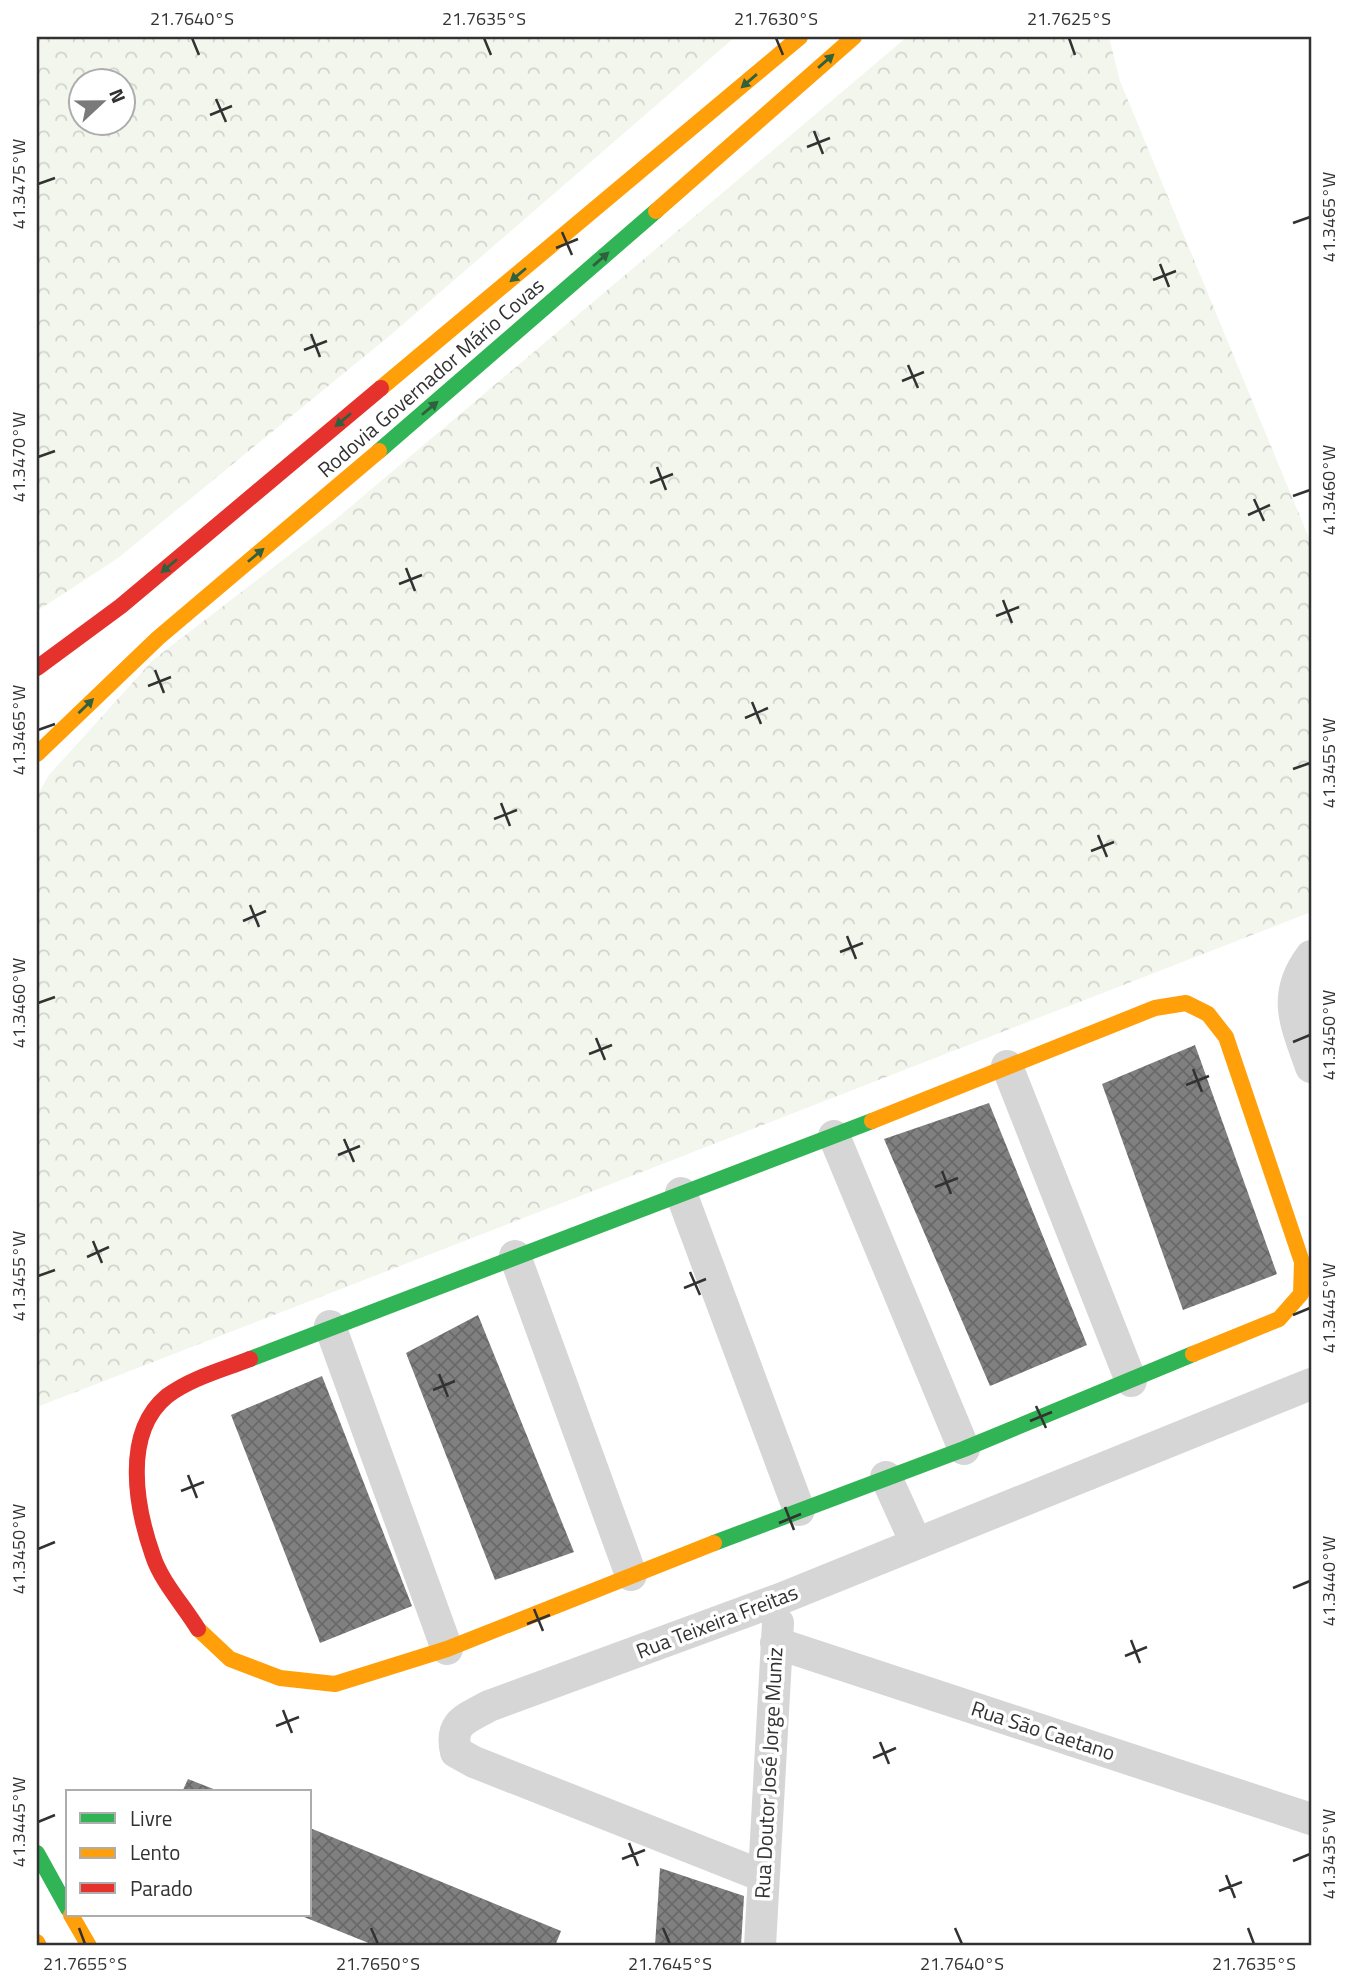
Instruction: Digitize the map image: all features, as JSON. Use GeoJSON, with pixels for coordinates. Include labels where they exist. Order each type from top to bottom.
{"type":"FeatureCollection","features":[{"type":"Feature","properties":{"kind":"main road","name":"Rodovia Governador Mário Covas"},"geometry":{"type":"LineString","coordinates":[[37,668],[121,606],[800,37]]}},
{"type":"Feature","properties":{"kind":"main road","name":"Rodovia Governador Mário Covas"},"geometry":{"type":"LineString","coordinates":[[37,754],[158,638],[480,366],[854,37]]}},
{"type":"Feature","properties":{"kind":"main road"},"geometry":{"type":"LineString","coordinates":[[1186,1003],[1208,1014],[1226,1037],[1302,1262],[1301,1294],[1279,1319],[964,1449],[799,1510],[447,1649],[335,1684],[280,1678],[230,1659],[198,1629],[153,1558],[136,1485],[142,1429],[165,1398],[187,1383],[330,1326],[834,1136],[1007,1066],[1155,1009],[1186,1003]]}},
{"type":"Feature","properties":{"kind":"main road"},"geometry":{"type":"LineString","coordinates":[[37,1853],[66,1905]]}},
{"type":"Feature","properties":{"kind":"main road"},"geometry":{"type":"LineString","coordinates":[[73,1916],[89,1946]]}},
{"type":"Feature","properties":{"kind":"street"},"geometry":{"type":"LineString","coordinates":[[1311,956],[1296,980],[1292,1011],[1311,1067]]}},
{"type":"Feature","properties":{"kind":"street"},"geometry":{"type":"LineString","coordinates":[[1007,1066],[1131,1381]]}},
{"type":"Feature","properties":{"kind":"street"},"geometry":{"type":"LineString","coordinates":[[834,1136],[964,1449]]}},
{"type":"Feature","properties":{"kind":"street"},"geometry":{"type":"LineString","coordinates":[[681,1193],[799,1510]]}},
{"type":"Feature","properties":{"kind":"street"},"geometry":{"type":"LineString","coordinates":[[516,1256],[631,1575]]}},
{"type":"Feature","properties":{"kind":"street"},"geometry":{"type":"LineString","coordinates":[[330,1326],[447,1649]]}},
{"type":"Feature","properties":{"kind":"street","name":"Rua Teixeira Freitas"},"geometry":{"type":"LineString","coordinates":[[763,1876],[474,1762],[456,1752],[452,1737],[456,1728],[489,1706],[780,1599],[1311,1384]]}},
{"type":"Feature","properties":{"kind":"street"},"geometry":{"type":"LineString","coordinates":[[886,1477],[916,1544]]}},
{"type":"Feature","properties":{"kind":"street","name":"Rua Doutor José Jorge Muniz"},"geometry":{"type":"LineString","coordinates":[[760,1946],[780,1599]]}},
{"type":"Feature","properties":{"kind":"street","name":"Rua São Caetano"},"geometry":{"type":"LineString","coordinates":[[776,1643],[1311,1819]]}},
{"type":"Feature","properties":{"kind":"green space"},"geometry":{"type":"Polygon","coordinates":[[[37,37],[735,37],[393,333],[118,558],[37,611],[37,37]]]}},
{"type":"Feature","properties":{"kind":"green space"},"geometry":{"type":"Polygon","coordinates":[[[907,37],[1109,37],[1120,81],[1311,543],[1311,912],[37,1407],[37,796],[49,775],[153,660],[336,519],[907,37]]]}},
{"type":"Feature","properties":{"kind":"building"},"geometry":{"type":"Polygon","coordinates":[[[1195,1045],[1277,1274],[1183,1310],[1102,1084],[1195,1045]]]}},
{"type":"Feature","properties":{"kind":"building"},"geometry":{"type":"Polygon","coordinates":[[[989,1103],[1087,1345],[990,1386],[884,1139],[989,1103]]]}},
{"type":"Feature","properties":{"kind":"building"},"geometry":{"type":"Polygon","coordinates":[[[478,1315],[574,1552],[495,1580],[406,1353],[478,1315]]]}},
{"type":"Feature","properties":{"kind":"building"},"geometry":{"type":"Polygon","coordinates":[[[322,1376],[412,1606],[320,1643],[231,1415],[322,1376]]]}},
{"type":"Feature","properties":{"kind":"building"},"geometry":{"type":"Polygon","coordinates":[[[188,1779],[216,1790],[183,1790],[188,1779]]]}},
{"type":"Feature","properties":{"kind":"building"},"geometry":{"type":"Polygon","coordinates":[[[312,1829],[561,1931],[555,1946],[376,1946],[301,1916],[312,1916],[312,1829]]]}},
{"type":"Feature","properties":{"kind":"building"},"geometry":{"type":"Polygon","coordinates":[[[660,1868],[744,1896],[741,1946],[655,1946],[660,1868]]]}},
{"type":"Feature","properties":{"kind":"traffic: fast"},"geometry":{"type":"LineString","coordinates":[[379,451],[656,211]]}},
{"type":"Feature","properties":{"kind":"traffic: fast"},"geometry":{"type":"LineString","coordinates":[[250,1359],[872,1121]]}},
{"type":"Feature","properties":{"kind":"traffic: fast"},"geometry":{"type":"LineString","coordinates":[[714,1543],[964,1449],[1193,1354]]}},
{"type":"Feature","properties":{"kind":"traffic: fast"},"geometry":{"type":"LineString","coordinates":[[37,1853],[66,1905]]}},
{"type":"Feature","properties":{"kind":"traffic: slow"},"geometry":{"type":"LineString","coordinates":[[381,388],[800,37]]}},
{"type":"Feature","properties":{"kind":"traffic: slow"},"geometry":{"type":"LineString","coordinates":[[656,211],[854,37]]}},
{"type":"Feature","properties":{"kind":"traffic: slow"},"geometry":{"type":"LineString","coordinates":[[37,754],[158,638],[379,451]]}},
{"type":"Feature","properties":{"kind":"traffic: slow"},"geometry":{"type":"LineString","coordinates":[[1186,1003],[1208,1014],[1226,1037],[1302,1262],[1301,1294],[1279,1319],[1193,1354]]}},
{"type":"Feature","properties":{"kind":"traffic: slow"},"geometry":{"type":"LineString","coordinates":[[872,1121],[1155,1008],[1186,1003]]}},
{"type":"Feature","properties":{"kind":"traffic: slow"},"geometry":{"type":"LineString","coordinates":[[198,1629],[230,1659],[280,1678],[335,1684],[447,1649],[714,1543]]}},
{"type":"Feature","properties":{"kind":"traffic: slow"},"geometry":{"type":"LineString","coordinates":[[72,1916],[89,1946]]}},
{"type":"Feature","properties":{"kind":"traffic: slow"},"geometry":{"type":"LineString","coordinates":[[37,1942],[39,1946]]}},
{"type":"Feature","properties":{"kind":"traffic: jam"},"geometry":{"type":"LineString","coordinates":[[37,668],[121,606],[381,388]]}},
{"type":"Feature","properties":{"kind":"traffic: jam"},"geometry":{"type":"LineString","coordinates":[[198,1629],[167,1584],[153,1556],[138,1494],[138,1450],[143,1430],[153,1412],[167,1396],[196,1379],[250,1359]]}}]}
